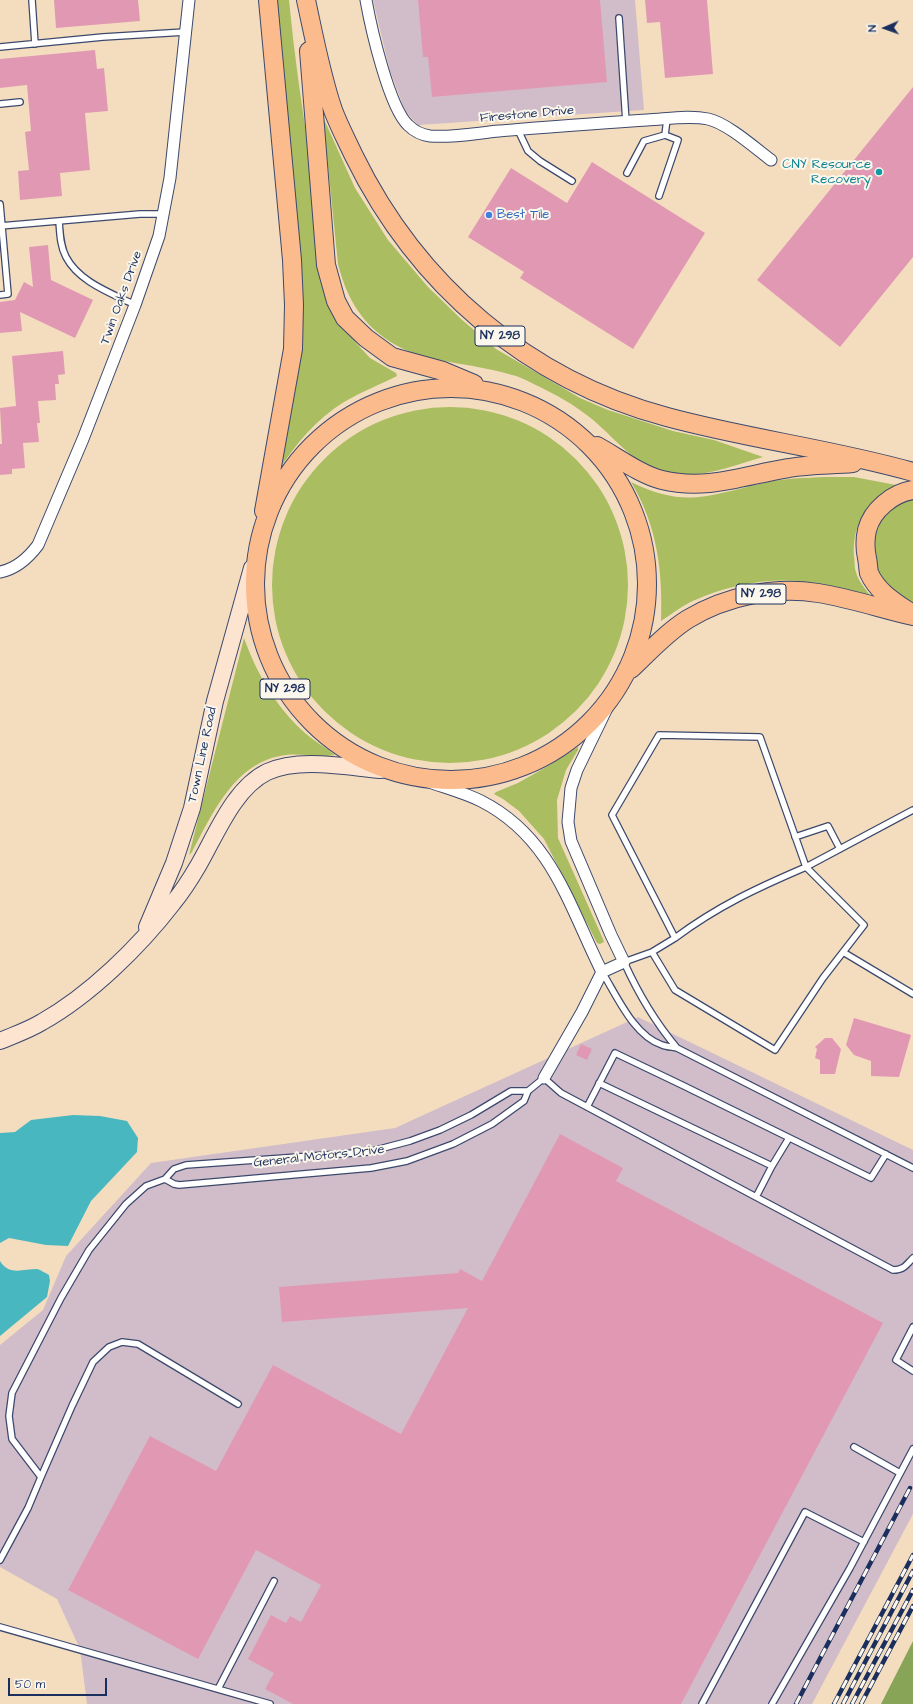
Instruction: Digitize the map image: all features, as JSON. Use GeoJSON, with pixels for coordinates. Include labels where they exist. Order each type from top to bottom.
{"type":"FeatureCollection","features":[{"type":"Feature","properties":{"kind":"main road","name":"NY 298"},"geometry":{"type":"LineString","coordinates":[[268,0],[292,260],[294,305],[293,349],[252,568],[258,617],[263,639],[276,675],[293,702],[311,723],[357,758],[380,770],[424,780],[468,780],[519,767],[552,752],[586,725],[609,704],[631,669],[688,619],[731,599],[749,595],[788,592],[818,593],[913,615]]}},
{"type":"Feature","properties":{"kind":"main road","name":"NY 298"},"geometry":{"type":"LineString","coordinates":[[305,0],[326,266],[336,301],[345,318],[366,338],[392,357],[443,370],[489,390]]}},
{"type":"Feature","properties":{"kind":"main road","name":"NY 298"},"geometry":{"type":"LineString","coordinates":[[305,0],[323,75],[333,109],[367,183],[399,233],[437,280],[467,309],[506,341],[579,385],[617,401],[666,417],[874,462],[913,472]]}},
{"type":"Feature","properties":{"kind":"main road"},"geometry":{"type":"LineString","coordinates":[[261,524],[293,470],[309,449],[339,423],[374,403],[397,394],[446,387],[489,390],[540,407],[586,440],[615,474],[637,519],[646,558],[648,582],[642,628],[631,669]]}},
{"type":"Feature","properties":{"kind":"main road","name":"NY 298"},"geometry":{"type":"LineString","coordinates":[[586,440],[648,475],[662,480],[694,485],[714,484],[790,468],[874,462]]}},
{"type":"Feature","properties":{"kind":"main road"},"geometry":{"type":"LineString","coordinates":[[913,490],[905,491],[887,501],[872,518],[867,530],[865,547],[869,572],[880,590],[889,599],[913,615]]}},
{"type":"Feature","properties":{"kind":"street","name":"Twin Oaks Drive"},"geometry":{"type":"LineString","coordinates":[[0,572],[13,568],[31,554],[38,545],[83,439],[135,305],[159,236],[170,178],[189,0]]}},
{"type":"Feature","properties":{"kind":"street","name":"Firestone Drive"},"geometry":{"type":"LineString","coordinates":[[366,0],[387,84],[400,114],[408,125],[421,134],[430,136],[667,119],[702,118],[716,121],[771,160]]}},
{"type":"Feature","properties":{"kind":"street","name":"Town Line Road"},"geometry":{"type":"LineString","coordinates":[[142,938],[174,863],[192,808],[215,701],[252,568]]}},
{"type":"Feature","properties":{"kind":"street"},"geometry":{"type":"LineString","coordinates":[[424,780],[480,801],[505,816],[529,837],[544,856],[568,898],[602,972],[624,962],[571,841],[568,822],[572,788],[577,770],[609,704]]}},
{"type":"Feature","properties":{"kind":"street","name":"Town Line Road"},"geometry":{"type":"LineString","coordinates":[[0,1040],[41,1023],[75,1001],[114,967],[173,903],[197,868],[231,806],[258,777],[269,771],[293,766],[318,764],[380,770]]}},
{"type":"Feature","properties":{"kind":"street","name":"General Motors Drive"},"geometry":{"type":"LineString","coordinates":[[544,1078],[582,1012],[602,972]]}},
{"type":"Feature","properties":{"kind":"lane"},"geometry":{"type":"LineString","coordinates":[[32,0],[35,44]]}},
{"type":"Feature","properties":{"kind":"lane"},"geometry":{"type":"LineString","coordinates":[[619,18],[626,122]]}},
{"type":"Feature","properties":{"kind":"lane"},"geometry":{"type":"LineString","coordinates":[[0,47],[185,32]]}},
{"type":"Feature","properties":{"kind":"lane"},"geometry":{"type":"LineString","coordinates":[[0,104],[20,102]]}},
{"type":"Feature","properties":{"kind":"lane"},"geometry":{"type":"LineString","coordinates":[[665,135],[667,119]]}},
{"type":"Feature","properties":{"kind":"lane"},"geometry":{"type":"LineString","coordinates":[[518,130],[528,151],[540,161],[572,180]]}},
{"type":"Feature","properties":{"kind":"lane"},"geometry":{"type":"LineString","coordinates":[[627,173],[644,141],[665,135],[678,140],[659,196]]}},
{"type":"Feature","properties":{"kind":"lane"},"geometry":{"type":"LineString","coordinates":[[0,204],[8,294],[0,295]]}},
{"type":"Feature","properties":{"kind":"lane"},"geometry":{"type":"LineString","coordinates":[[1,226],[140,214],[164,214]]}},
{"type":"Feature","properties":{"kind":"lane"},"geometry":{"type":"LineString","coordinates":[[59,221],[60,239],[66,257],[78,273],[89,282],[135,305]]}},
{"type":"Feature","properties":{"kind":"lane"},"geometry":{"type":"LineString","coordinates":[[652,952],[675,990],[775,1050],[843,952],[864,925],[806,867],[760,737],[659,735],[612,815],[675,938]]}},
{"type":"Feature","properties":{"kind":"lane"},"geometry":{"type":"LineString","coordinates":[[678,1048],[663,1031],[646,1005],[624,962],[652,952],[675,938],[701,918],[736,898],[806,867],[913,810]]}},
{"type":"Feature","properties":{"kind":"lane"},"geometry":{"type":"LineString","coordinates":[[795,837],[828,826],[840,849]]}},
{"type":"Feature","properties":{"kind":"lane"},"geometry":{"type":"LineString","coordinates":[[843,952],[913,994]]}},
{"type":"Feature","properties":{"kind":"lane"},"geometry":{"type":"LineString","coordinates":[[602,972],[629,1017],[638,1029],[648,1038],[662,1045],[678,1048],[913,1168]]}},
{"type":"Feature","properties":{"kind":"lane"},"geometry":{"type":"LineString","coordinates":[[587,1107],[614,1053],[871,1178],[886,1154]]}},
{"type":"Feature","properties":{"kind":"lane"},"geometry":{"type":"LineString","coordinates":[[544,1078],[561,1093],[893,1270],[900,1270],[904,1268],[913,1258]]}},
{"type":"Feature","properties":{"kind":"lane","name":"General Motors Drive"},"geometry":{"type":"LineString","coordinates":[[165,1178],[174,1184],[179,1185],[385,1166],[426,1154],[478,1133],[509,1114],[524,1101],[528,1091],[544,1078]]}},
{"type":"Feature","properties":{"kind":"lane"},"geometry":{"type":"LineString","coordinates":[[599,1083],[772,1166]]}},
{"type":"Feature","properties":{"kind":"lane","name":"General Motors Drive"},"geometry":{"type":"LineString","coordinates":[[41,1477],[12,1439],[9,1416],[12,1393],[61,1298],[89,1250],[126,1204],[146,1186],[165,1178],[174,1169],[186,1165],[354,1154],[385,1148],[410,1141],[456,1123],[511,1091],[528,1091]]}},
{"type":"Feature","properties":{"kind":"lane"},"geometry":{"type":"LineString","coordinates":[[756,1197],[789,1138]]}},
{"type":"Feature","properties":{"kind":"lane"},"geometry":{"type":"LineString","coordinates":[[912,1330],[896,1360],[913,1371]]}},
{"type":"Feature","properties":{"kind":"lane"},"geometry":{"type":"LineString","coordinates":[[0,1560],[28,1508],[72,1406],[93,1362],[109,1347],[122,1342],[138,1344],[238,1404]]}},
{"type":"Feature","properties":{"kind":"lane"},"geometry":{"type":"LineString","coordinates":[[854,1447],[900,1473]]}},
{"type":"Feature","properties":{"kind":"lane"},"geometry":{"type":"LineString","coordinates":[[772,1704],[864,1542],[913,1449]]}},
{"type":"Feature","properties":{"kind":"lane"},"geometry":{"type":"LineString","coordinates":[[702,1704],[805,1512],[864,1542]]}},
{"type":"Feature","properties":{"kind":"lane"},"geometry":{"type":"LineString","coordinates":[[218,1689],[274,1581]]}},
{"type":"Feature","properties":{"kind":"lane"},"geometry":{"type":"LineString","coordinates":[[0,1627],[270,1704]]}},
{"type":"Feature","properties":{"kind":"shaded area"},"geometry":{"type":"Polygon","coordinates":[[[373,0],[635,0],[644,110],[418,125],[405,111],[390,71],[373,0]]]}},
{"type":"Feature","properties":{"kind":"shaded area"},"geometry":{"type":"Polygon","coordinates":[[[638,1017],[913,1150],[913,1514],[812,1704],[87,1704],[80,1649],[57,1599],[0,1567],[0,1345],[43,1310],[66,1256],[151,1163],[395,1128],[638,1017]]]}},
{"type":"Feature","properties":{"kind":"green space"},"geometry":{"type":"Polygon","coordinates":[[[277,0],[289,0],[304,120],[338,320],[370,358],[396,373],[397,376],[350,398],[324,416],[299,442],[278,471],[302,338],[303,303],[277,0]]]}},
{"type":"Feature","properties":{"kind":"green space"},"geometry":{"type":"Polygon","coordinates":[[[323,117],[355,188],[388,240],[428,287],[461,319],[496,349],[580,398],[608,410],[673,431],[714,440],[763,457],[702,474],[689,475],[663,472],[651,468],[641,462],[578,408],[536,385],[519,377],[501,372],[426,357],[399,347],[386,339],[368,324],[361,315],[345,286],[341,275],[338,264],[323,117]]]}},
{"type":"Feature","properties":{"kind":"green space"},"geometry":{"type":"Polygon","coordinates":[[[450,407],[485,410],[518,420],[549,437],[576,459],[598,486],[615,517],[625,550],[628,585],[625,620],[615,653],[598,684],[576,711],[549,733],[518,750],[485,760],[450,763],[415,760],[382,750],[351,733],[324,711],[302,684],[285,653],[275,620],[272,585],[275,550],[285,517],[302,486],[324,459],[351,437],[382,420],[415,410],[450,407]]]}},
{"type":"Feature","properties":{"kind":"green space"},"geometry":{"type":"Polygon","coordinates":[[[854,477],[896,485],[870,506],[859,523],[856,533],[854,544],[855,570],[872,598],[826,585],[809,582],[759,582],[710,594],[686,604],[661,621],[661,584],[656,549],[647,515],[631,482],[667,495],[698,497],[779,480],[854,477]]]}},
{"type":"Feature","properties":{"kind":"green space"},"geometry":{"type":"Polygon","coordinates":[[[913,499],[913,602],[897,597],[878,576],[872,544],[879,523],[884,516],[891,509],[913,499]]]}},
{"type":"Feature","properties":{"kind":"green space"},"geometry":{"type":"Polygon","coordinates":[[[244,638],[261,677],[276,701],[305,733],[335,755],[286,755],[268,759],[253,767],[239,778],[228,791],[208,821],[189,855],[244,638]]]}},
{"type":"Feature","properties":{"kind":"green space"},"geometry":{"type":"Polygon","coordinates":[[[578,747],[578,750],[566,770],[557,800],[558,838],[603,939],[604,942],[600,944],[597,943],[544,839],[519,811],[494,794],[518,783],[578,747]]]}},
{"type":"Feature","properties":{"kind":"green space"},"geometry":{"type":"Polygon","coordinates":[[[913,1641],[913,1704],[881,1704],[913,1641]]]}},
{"type":"Feature","properties":{"kind":"water"},"geometry":{"type":"Polygon","coordinates":[[[73,1115],[100,1116],[127,1121],[138,1138],[137,1152],[91,1201],[68,1246],[46,1245],[9,1238],[0,1243],[0,1133],[15,1132],[31,1120],[73,1115]]]}},
{"type":"Feature","properties":{"kind":"water"},"geometry":{"type":"Polygon","coordinates":[[[0,1261],[8,1269],[12,1270],[38,1269],[49,1275],[50,1281],[47,1297],[0,1336],[0,1261]]]}},
{"type":"Feature","properties":{"kind":"building"},"geometry":{"type":"Polygon","coordinates":[[[54,0],[138,0],[140,21],[56,28],[54,0]]]}},
{"type":"Feature","properties":{"kind":"building"},"geometry":{"type":"Polygon","coordinates":[[[418,0],[600,0],[607,82],[432,97],[428,57],[423,57],[418,0]]]}},
{"type":"Feature","properties":{"kind":"building"},"geometry":{"type":"Polygon","coordinates":[[[645,0],[707,0],[713,74],[665,78],[660,22],[647,23],[645,0]]]}},
{"type":"Feature","properties":{"kind":"building"},"geometry":{"type":"Polygon","coordinates":[[[95,50],[97,69],[104,68],[108,111],[85,113],[90,170],[60,173],[62,196],[20,200],[18,171],[29,170],[25,132],[31,131],[27,85],[0,88],[0,59],[95,50]]]}},
{"type":"Feature","properties":{"kind":"building","name":"CNY Resource Recovery"},"geometry":{"type":"Polygon","coordinates":[[[913,87],[913,257],[840,347],[757,280],[913,87]]]}},
{"type":"Feature","properties":{"kind":"building"},"geometry":{"type":"Polygon","coordinates":[[[592,162],[705,233],[633,349],[520,278],[524,272],[468,237],[511,168],[567,203],[592,162]]]}},
{"type":"Feature","properties":{"kind":"building"},"geometry":{"type":"Polygon","coordinates":[[[48,245],[51,280],[93,300],[75,338],[20,312],[22,331],[0,333],[0,302],[15,300],[24,282],[33,287],[29,247],[48,245]]]}},
{"type":"Feature","properties":{"kind":"building"},"geometry":{"type":"Polygon","coordinates":[[[63,351],[65,374],[58,375],[59,384],[55,384],[56,400],[38,401],[40,423],[37,423],[39,442],[23,443],[25,468],[12,469],[12,474],[0,475],[0,444],[2,444],[0,408],[16,406],[12,356],[63,351]]]}},
{"type":"Feature","properties":{"kind":"building"},"geometry":{"type":"Polygon","coordinates":[[[854,1018],[911,1035],[899,1077],[871,1076],[871,1061],[854,1055],[846,1045],[854,1018]]]}},
{"type":"Feature","properties":{"kind":"building"},"geometry":{"type":"Polygon","coordinates":[[[825,1038],[832,1038],[841,1049],[835,1074],[820,1074],[820,1060],[815,1058],[817,1049],[815,1047],[825,1038]]]}},
{"type":"Feature","properties":{"kind":"building"},"geometry":{"type":"Polygon","coordinates":[[[581,1044],[592,1049],[587,1060],[576,1055],[581,1044]]]}},
{"type":"Feature","properties":{"kind":"building"},"geometry":{"type":"Polygon","coordinates":[[[560,1134],[623,1168],[616,1181],[883,1323],[681,1704],[293,1704],[265,1689],[274,1673],[248,1659],[271,1615],[286,1623],[290,1616],[301,1622],[321,1585],[256,1550],[198,1659],[68,1590],[150,1436],[216,1471],[273,1365],[401,1434],[468,1308],[282,1322],[279,1287],[458,1273],[460,1269],[482,1281],[560,1134]]]}},
{"type":"Feature","properties":{"kind":"railway"},"geometry":{"type":"LineString","coordinates":[[796,1704],[910,1488]]}},
{"type":"Feature","properties":{"kind":"railway"},"geometry":{"type":"LineString","coordinates":[[834,1704],[913,1555]]}},
{"type":"Feature","properties":{"kind":"railway"},"geometry":{"type":"LineString","coordinates":[[843,1704],[913,1571]]}},
{"type":"Feature","properties":{"kind":"railway"},"geometry":{"type":"LineString","coordinates":[[852,1704],[913,1590]]}},
{"type":"Feature","properties":{"kind":"railway"},"geometry":{"type":"LineString","coordinates":[[861,1704],[913,1606]]}},
{"type":"Feature","properties":{"kind":"place","name":"CNY Resource Recovery"},"geometry":{"type":"Point","coordinates":[879,172]}},
{"type":"Feature","properties":{"kind":"place","name":"Best Tile"},"geometry":{"type":"Point","coordinates":[489,215]}}]}
